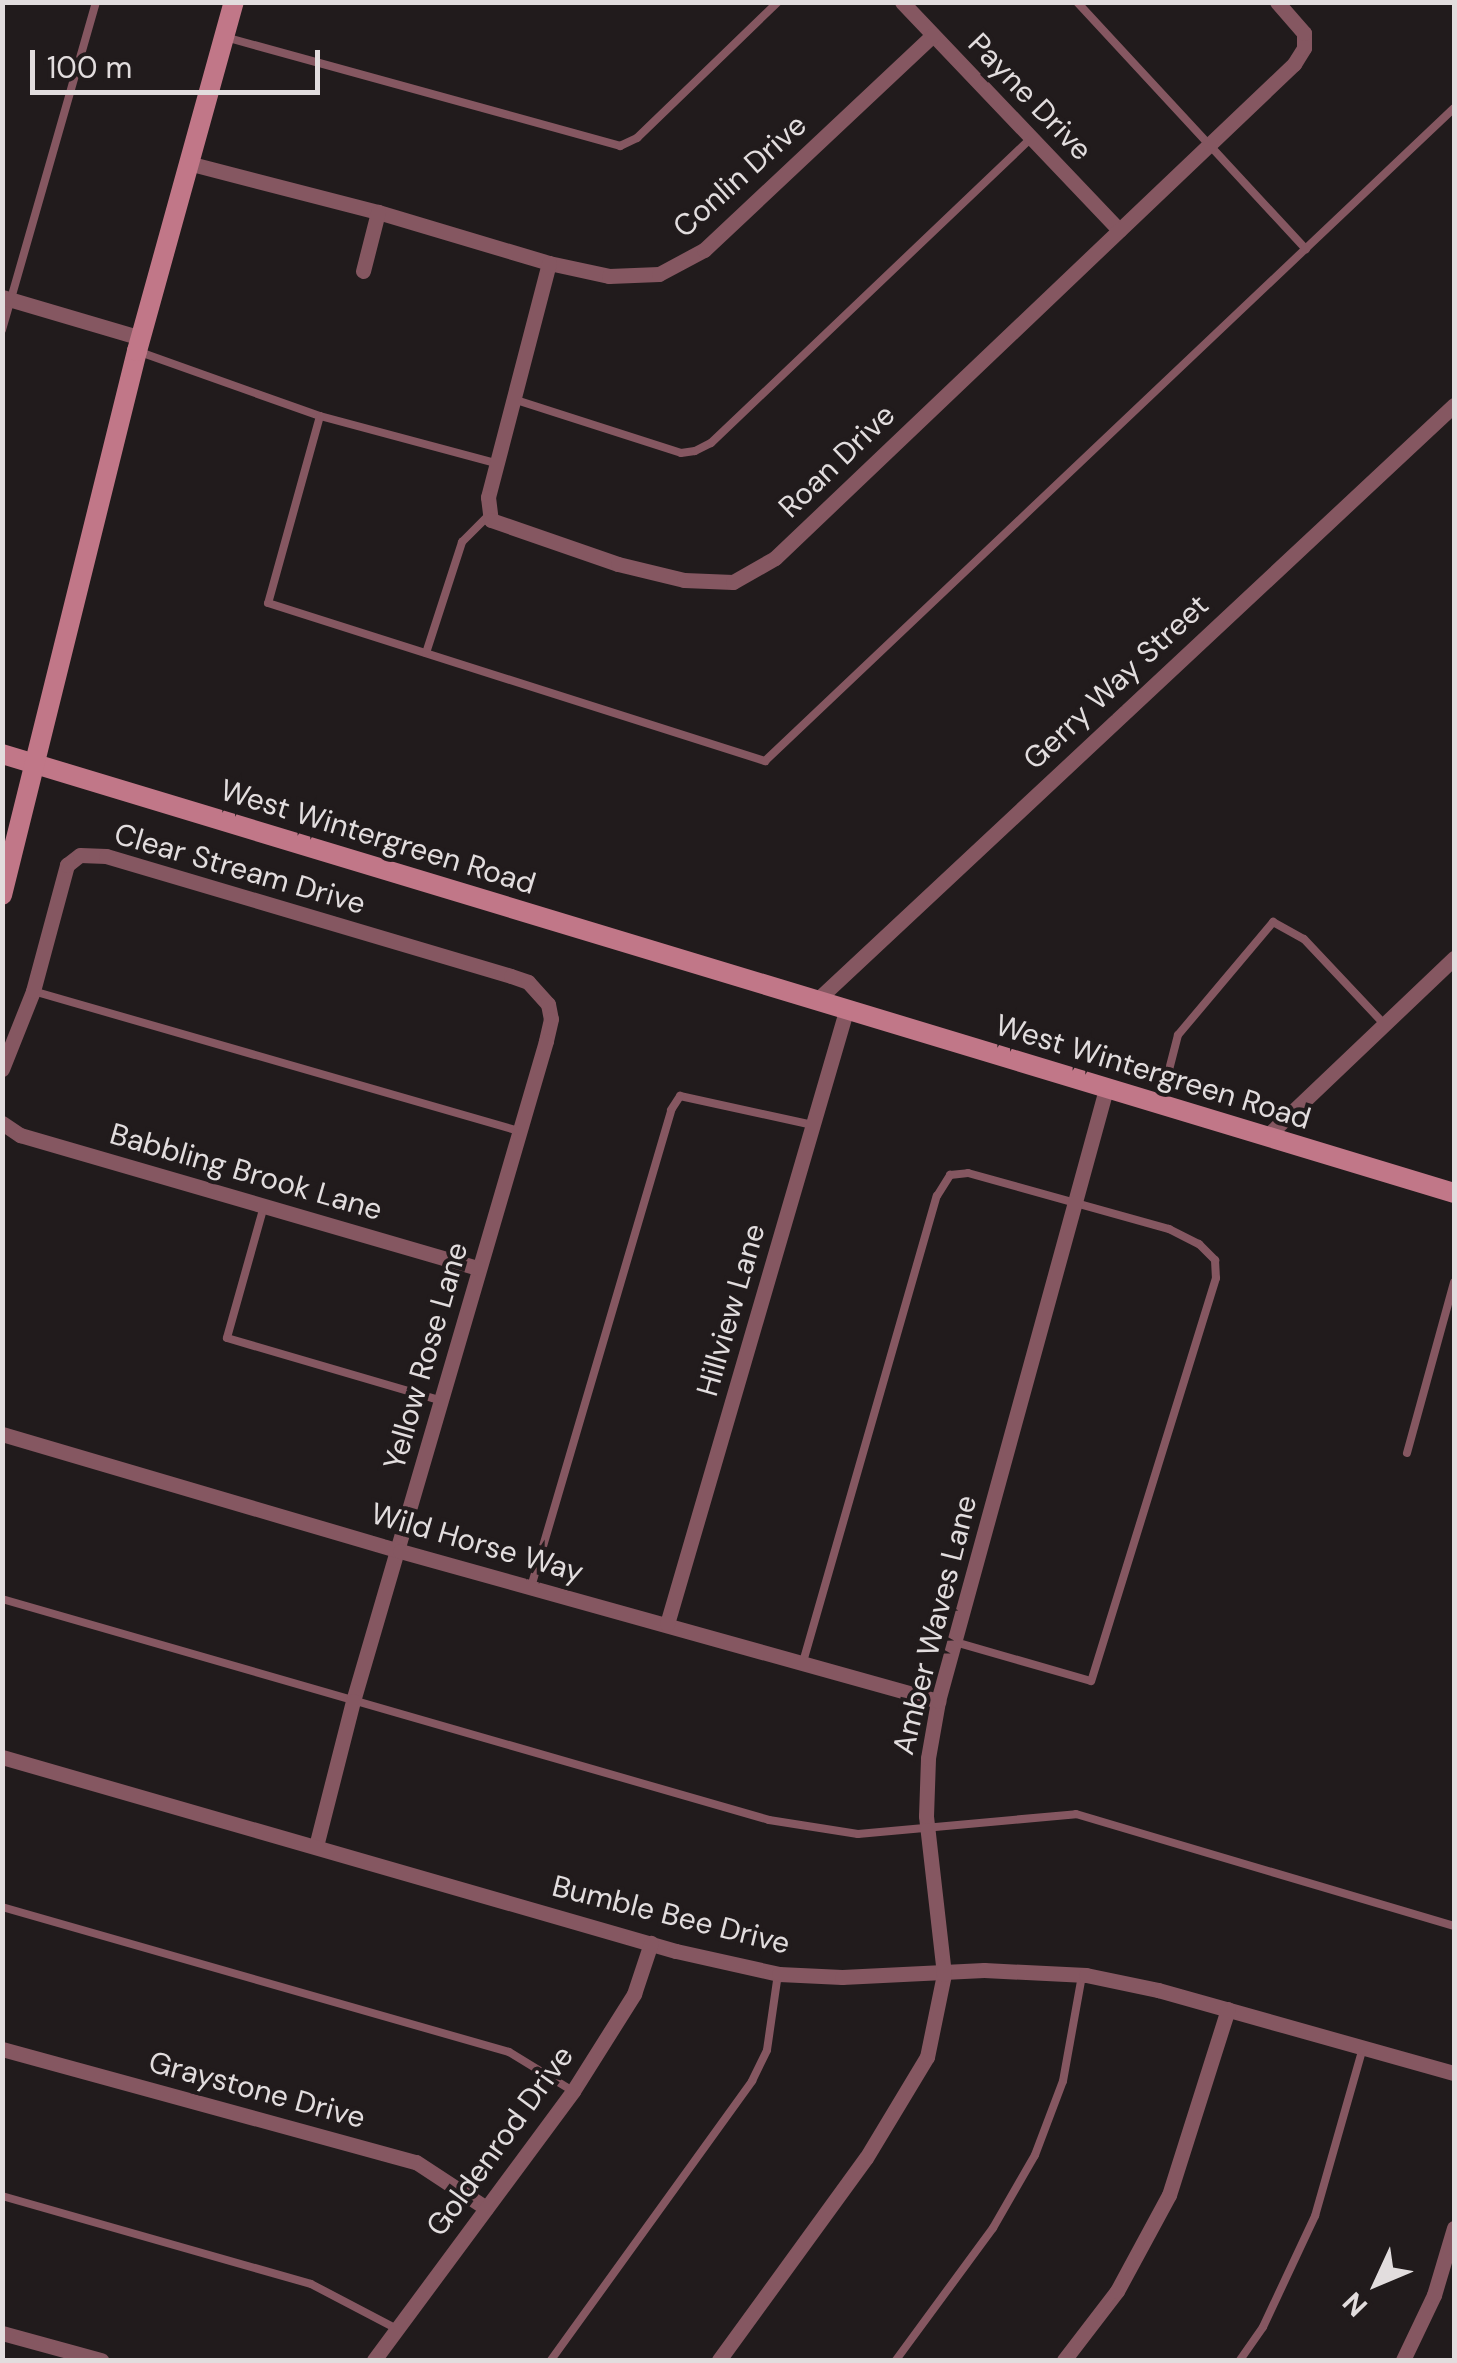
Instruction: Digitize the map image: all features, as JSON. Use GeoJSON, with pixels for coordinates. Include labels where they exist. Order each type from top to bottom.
{"type":"FeatureCollection","features":[{"type":"Feature","properties":{"kind":"main road"},"geometry":{"type":"LineString","coordinates":[[2,896],[38,764],[139,344],[234,2]]}},
{"type":"Feature","properties":{"kind":"main road","name":"West Wintergreen Road"},"geometry":{"type":"LineString","coordinates":[[2,754],[1454,1193]]}},
{"type":"Feature","properties":{"kind":"street","name":"Payne Drive"},"geometry":{"type":"LineString","coordinates":[[902,2],[1119,230]]}},
{"type":"Feature","properties":{"kind":"street","name":"Roan Drive"},"geometry":{"type":"LineString","coordinates":[[489,514],[501,528],[684,580],[733,582],[755,572],[1294,64],[1304,48],[1304,33],[1277,2]]}},
{"type":"Feature","properties":{"kind":"street","name":"Conlin Drive"},"geometry":{"type":"LineString","coordinates":[[188,164],[378,212],[549,262],[634,277],[682,265],[704,250],[933,36]]}},
{"type":"Feature","properties":{"kind":"street"},"geometry":{"type":"LineString","coordinates":[[363,272],[378,212]]}},
{"type":"Feature","properties":{"kind":"street"},"geometry":{"type":"LineString","coordinates":[[489,514],[497,464],[549,262]]}},
{"type":"Feature","properties":{"kind":"street"},"geometry":{"type":"LineString","coordinates":[[7,298],[139,344]]}},
{"type":"Feature","properties":{"kind":"street","name":"Gerry Way Street"},"geometry":{"type":"LineString","coordinates":[[816,1001],[1454,405]]}},
{"type":"Feature","properties":{"kind":"street","name":"Clear Stream Drive"},"geometry":{"type":"LineString","coordinates":[[2,1069],[33,992],[67,864],[80,855],[106,856],[511,976],[528,982],[544,996]]}},
{"type":"Feature","properties":{"kind":"street"},"geometry":{"type":"LineString","coordinates":[[1266,1137],[1454,958]]}},
{"type":"Feature","properties":{"kind":"street","name":"Yellow Rose Lane"},"geometry":{"type":"LineString","coordinates":[[316,1846],[353,1701],[400,1551],[551,1019],[544,996]]}},
{"type":"Feature","properties":{"kind":"street","name":"Hillview Lane"},"geometry":{"type":"LineString","coordinates":[[667,1624],[846,1011]]}},
{"type":"Feature","properties":{"kind":"street","name":"Amber Waves Lane"},"geometry":{"type":"LineString","coordinates":[[719,2360],[898,2111],[926,2057],[944,1974],[927,1827],[928,1758],[938,1701],[1106,1089]]}},
{"type":"Feature","properties":{"kind":"street","name":"Babbling Brook Lane"},"geometry":{"type":"LineString","coordinates":[[2,1123],[20,1135],[478,1268]]}},
{"type":"Feature","properties":{"kind":"street","name":"Wild Horse Way"},"geometry":{"type":"LineString","coordinates":[[2,1434],[400,1551],[938,1701]]}},
{"type":"Feature","properties":{"kind":"street","name":"Bumble Bee Drive"},"geometry":{"type":"LineString","coordinates":[[2,1757],[651,1944],[778,1974],[944,1974],[984,1970],[1082,1975],[1228,2010],[1454,2073]]}},
{"type":"Feature","properties":{"kind":"street","name":"Goldenrod Drive"},"geometry":{"type":"LineString","coordinates":[[374,2360],[573,2091],[634,1994],[651,1944]]}},
{"type":"Feature","properties":{"kind":"street"},"geometry":{"type":"LineString","coordinates":[[1064,2360],[1117,2291],[1169,2195],[1228,2010]]}},
{"type":"Feature","properties":{"kind":"street","name":"Graystone Drive"},"geometry":{"type":"LineString","coordinates":[[2,2049],[416,2162],[486,2208]]}},
{"type":"Feature","properties":{"kind":"street"},"geometry":{"type":"LineString","coordinates":[[1403,2360],[1434,2296],[1454,2228]]}},
{"type":"Feature","properties":{"kind":"street"},"geometry":{"type":"LineString","coordinates":[[2,2333],[101,2360]]}},
{"type":"Feature","properties":{"kind":"lane"},"geometry":{"type":"LineString","coordinates":[[2,330],[7,298],[96,2]]}},
{"type":"Feature","properties":{"kind":"lane"},"geometry":{"type":"LineString","coordinates":[[224,37],[620,146],[638,138],[778,2]]}},
{"type":"Feature","properties":{"kind":"lane"},"geometry":{"type":"LineString","coordinates":[[1077,2],[1306,250]]}},
{"type":"Feature","properties":{"kind":"lane"},"geometry":{"type":"LineString","coordinates":[[320,416],[268,603],[765,761],[1454,108]]}},
{"type":"Feature","properties":{"kind":"lane"},"geometry":{"type":"LineString","coordinates":[[513,399],[681,453],[711,443],[1031,138]]}},
{"type":"Feature","properties":{"kind":"lane"},"geometry":{"type":"LineString","coordinates":[[139,344],[320,416],[497,464]]}},
{"type":"Feature","properties":{"kind":"lane"},"geometry":{"type":"LineString","coordinates":[[426,653],[462,542],[489,514]]}},
{"type":"Feature","properties":{"kind":"lane"},"geometry":{"type":"LineString","coordinates":[[1160,1105],[1178,1035],[1273,922],[1304,939],[1384,1024]]}},
{"type":"Feature","properties":{"kind":"lane"},"geometry":{"type":"LineString","coordinates":[[33,992],[520,1132]]}},
{"type":"Feature","properties":{"kind":"lane"},"geometry":{"type":"LineString","coordinates":[[532,1587],[671,1110],[680,1096],[814,1125]]}},
{"type":"Feature","properties":{"kind":"lane"},"geometry":{"type":"LineString","coordinates":[[802,1662],[943,1182],[950,1175],[968,1173],[1169,1229],[1200,1244],[1215,1260],[1216,1278],[1091,1681],[954,1642]]}},
{"type":"Feature","properties":{"kind":"lane"},"geometry":{"type":"LineString","coordinates":[[264,1206],[227,1338],[442,1401]]}},
{"type":"Feature","properties":{"kind":"lane"},"geometry":{"type":"LineString","coordinates":[[1408,1454],[1454,1282]]}},
{"type":"Feature","properties":{"kind":"lane"},"geometry":{"type":"LineString","coordinates":[[2,1600],[786,1824],[840,1834],[1076,1814],[1454,1926]]}},
{"type":"Feature","properties":{"kind":"lane"},"geometry":{"type":"LineString","coordinates":[[2,1907],[510,2052],[573,2091]]}},
{"type":"Feature","properties":{"kind":"lane"},"geometry":{"type":"LineString","coordinates":[[552,2360],[752,2081],[768,2050],[778,1974]]}},
{"type":"Feature","properties":{"kind":"lane"},"geometry":{"type":"LineString","coordinates":[[896,2360],[993,2228],[1035,2156],[1063,2081],[1082,1975]]}},
{"type":"Feature","properties":{"kind":"lane"},"geometry":{"type":"LineString","coordinates":[[1240,2360],[1263,2327],[1315,2216],[1363,2047]]}},
{"type":"Feature","properties":{"kind":"lane"},"geometry":{"type":"LineString","coordinates":[[2,2196],[311,2284],[397,2330]]}}]}
